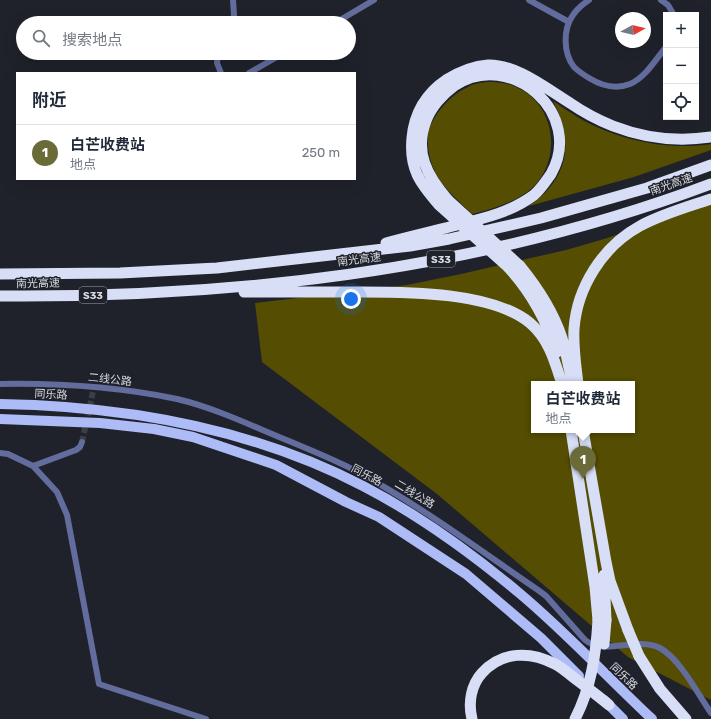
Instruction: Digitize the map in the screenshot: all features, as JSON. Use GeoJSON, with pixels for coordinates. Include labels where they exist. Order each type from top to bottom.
{"type":"FeatureCollection","features":[{"type":"Feature","properties":{"kind":"highway"},"geometry":{"type":"LineString","coordinates":[[572,381],[566,352],[555,321],[540,292],[520,266],[443,202],[425,189],[414,169],[411,147],[413,125],[420,108],[433,90],[463,71],[489,65],[503,67],[517,72],[533,80],[585,113],[627,131],[683,140],[711,137]]}},
{"type":"Feature","properties":{"kind":"highway"},"geometry":{"type":"LineString","coordinates":[[335,256],[484,218],[517,205],[536,194],[554,169],[558,156],[559,142],[554,116],[538,93],[526,84],[512,78],[499,75],[486,75],[461,82],[448,91],[439,100],[427,117],[421,133],[422,153],[426,170],[436,186],[443,202],[508,267],[529,292],[546,322],[557,353],[562,381]]}},
{"type":"Feature","properties":{"kind":"highway","name":"南光高速"},"geometry":{"type":"LineString","coordinates":[[0,274],[120,273],[209,269],[335,256],[410,246],[511,225],[582,207],[647,188],[711,165]]}},
{"type":"Feature","properties":{"kind":"highway","name":"南光高速"},"geometry":{"type":"LineString","coordinates":[[0,296],[163,293],[276,283],[412,265],[561,232],[643,208],[711,184]]}},
{"type":"Feature","properties":{"kind":"highway"},"geometry":{"type":"LineString","coordinates":[[578,381],[574,341],[576,316],[585,286],[601,259],[618,241],[639,226],[711,198]]}},
{"type":"Feature","properties":{"kind":"highway"},"geometry":{"type":"LineString","coordinates":[[163,293],[390,292],[436,295],[481,301],[493,304],[529,322],[537,330],[554,356],[561,381]]}},
{"type":"Feature","properties":{"kind":"highway"},"geometry":{"type":"LineString","coordinates":[[570,433],[595,587],[602,620],[603,646],[599,668],[589,704],[582,719]]}},
{"type":"Feature","properties":{"kind":"highway"},"geometry":{"type":"LineString","coordinates":[[584,433],[610,581],[639,656],[660,689],[686,719]]}},
{"type":"Feature","properties":{"kind":"highway"},"geometry":{"type":"LineString","coordinates":[[575,719],[587,691],[592,673],[602,620],[605,583],[601,536]]}},
{"type":"Feature","properties":{"kind":"highway"},"geometry":{"type":"LineString","coordinates":[[472,719],[470,700],[473,688],[480,674],[490,664],[503,658],[516,655],[529,655],[556,664],[609,705]]}},
{"type":"Feature","properties":{"kind":"main road","name":"同乐路"},"geometry":{"type":"LineString","coordinates":[[0,404],[75,407],[156,417],[208,428],[250,440],[327,468],[364,486],[412,514],[493,572],[555,625],[652,719]]}},
{"type":"Feature","properties":{"kind":"main road"},"geometry":{"type":"LineString","coordinates":[[0,419],[100,423],[154,429],[193,437],[276,465],[340,499],[379,517],[466,574],[541,638],[623,719]]}},
{"type":"Feature","properties":{"kind":"street"},"geometry":{"type":"LineString","coordinates":[[233,0],[234,16]]}},
{"type":"Feature","properties":{"kind":"street"},"geometry":{"type":"LineString","coordinates":[[347,16],[374,0]]}},
{"type":"Feature","properties":{"kind":"street"},"geometry":{"type":"LineString","coordinates":[[530,0],[569,22]]}},
{"type":"Feature","properties":{"kind":"street"},"geometry":{"type":"LineString","coordinates":[[589,0],[579,8],[569,22],[567,30],[566,49],[569,58],[581,73],[601,85],[616,87],[631,84],[639,78],[665,48]]}},
{"type":"Feature","properties":{"kind":"street"},"geometry":{"type":"LineString","coordinates":[[661,0],[668,5],[672,12]]}},
{"type":"Feature","properties":{"kind":"street"},"geometry":{"type":"LineString","coordinates":[[217,60],[221,72]]}},
{"type":"Feature","properties":{"kind":"street"},"geometry":{"type":"LineString","coordinates":[[251,72],[272,60]]}},
{"type":"Feature","properties":{"kind":"street","name":"二线公路"},"geometry":{"type":"LineString","coordinates":[[0,384],[79,386],[124,390],[179,399],[209,408],[355,471],[438,520],[538,590],[546,596],[590,644],[597,647],[646,644],[661,649],[681,668],[711,713]]}},
{"type":"Feature","properties":{"kind":"street"},"geometry":{"type":"LineString","coordinates":[[33,466],[76,450],[80,447],[82,442]]}},
{"type":"Feature","properties":{"kind":"street"},"geometry":{"type":"LineString","coordinates":[[0,453],[8,454],[33,466],[57,492],[67,515],[99,684],[206,719]]}},
{"type":"Feature","properties":{"kind":"shaded area"},"geometry":{"type":"Polygon","coordinates":[[[486,82],[509,84],[522,90],[534,99],[542,110],[548,123],[551,137],[551,151],[541,178],[525,194],[488,210],[472,214],[450,192],[436,174],[429,155],[428,134],[437,114],[448,101],[460,91],[478,83],[486,82]]]}},
{"type":"Feature","properties":{"kind":"shaded area"},"geometry":{"type":"Polygon","coordinates":[[[553,101],[594,126],[626,138],[660,145],[695,146],[711,144],[711,150],[634,177],[529,206],[552,184],[560,172],[564,159],[564,131],[560,116],[553,101]]]}},
{"type":"Feature","properties":{"kind":"shaded area"},"geometry":{"type":"Polygon","coordinates":[[[711,204],[711,700],[628,657],[437,494],[262,362],[255,303],[407,285],[566,250],[711,204]]]}},
{"type":"Feature","properties":{"kind":"tunnel"},"geometry":{"type":"LineString","coordinates":[[82,442],[94,387]]}},
{"type":"Feature","properties":{"kind":"place","name":"白芒收费站"},"geometry":{"type":"Point","coordinates":[583,479]}}]}
